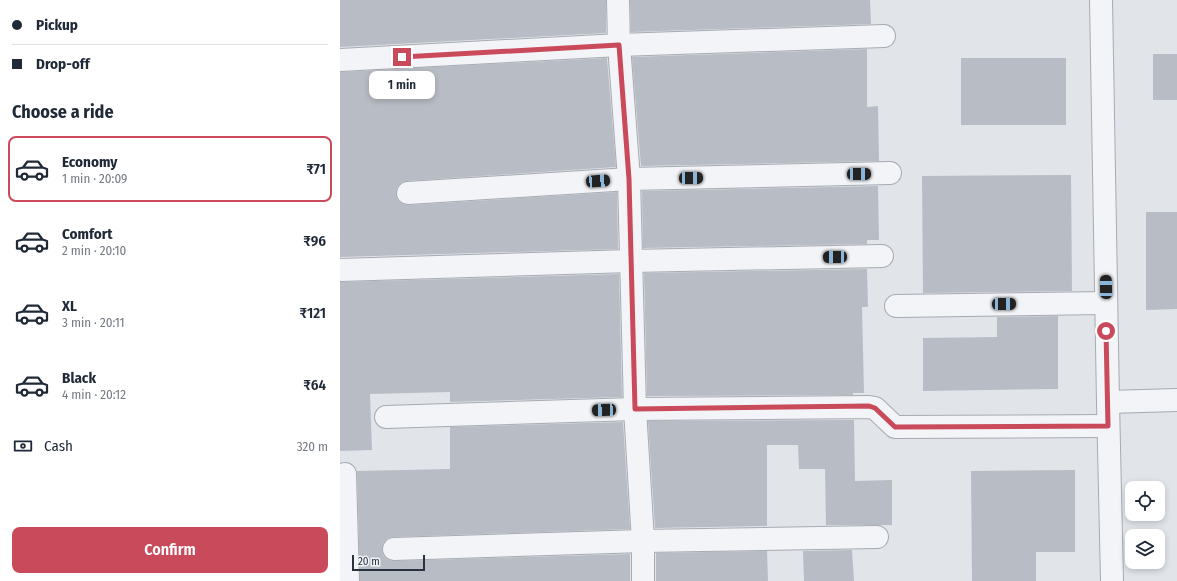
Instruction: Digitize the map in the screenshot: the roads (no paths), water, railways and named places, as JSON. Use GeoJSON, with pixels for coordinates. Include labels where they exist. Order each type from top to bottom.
{"type":"FeatureCollection","features":[{"type":"Feature","properties":{"kind":"street"},"geometry":{"type":"LineString","coordinates":[[618,0],[619,45],[629,179],[635,409],[643,541],[643,581]]}},
{"type":"Feature","properties":{"kind":"street"},"geometry":{"type":"LineString","coordinates":[[1101,0],[1112,581]]}},
{"type":"Feature","properties":{"kind":"street"},"geometry":{"type":"LineString","coordinates":[[340,60],[619,45],[884,36]]}},
{"type":"Feature","properties":{"kind":"street"},"geometry":{"type":"LineString","coordinates":[[408,193],[629,179],[890,173]]}},
{"type":"Feature","properties":{"kind":"street"},"geometry":{"type":"LineString","coordinates":[[340,270],[631,261],[882,256]]}},
{"type":"Feature","properties":{"kind":"street"},"geometry":{"type":"LineString","coordinates":[[896,306],[1106,303]]}},
{"type":"Feature","properties":{"kind":"street"},"geometry":{"type":"LineString","coordinates":[[1108,402],[1177,400]]}},
{"type":"Feature","properties":{"kind":"street"},"geometry":{"type":"LineString","coordinates":[[386,417],[635,409],[869,406],[875,408],[895,427],[1108,426]]}},
{"type":"Feature","properties":{"kind":"street"},"geometry":{"type":"LineString","coordinates":[[345,474],[348,581]]}},
{"type":"Feature","properties":{"kind":"street"},"geometry":{"type":"LineString","coordinates":[[394,549],[643,541],[877,537]]}}]}
